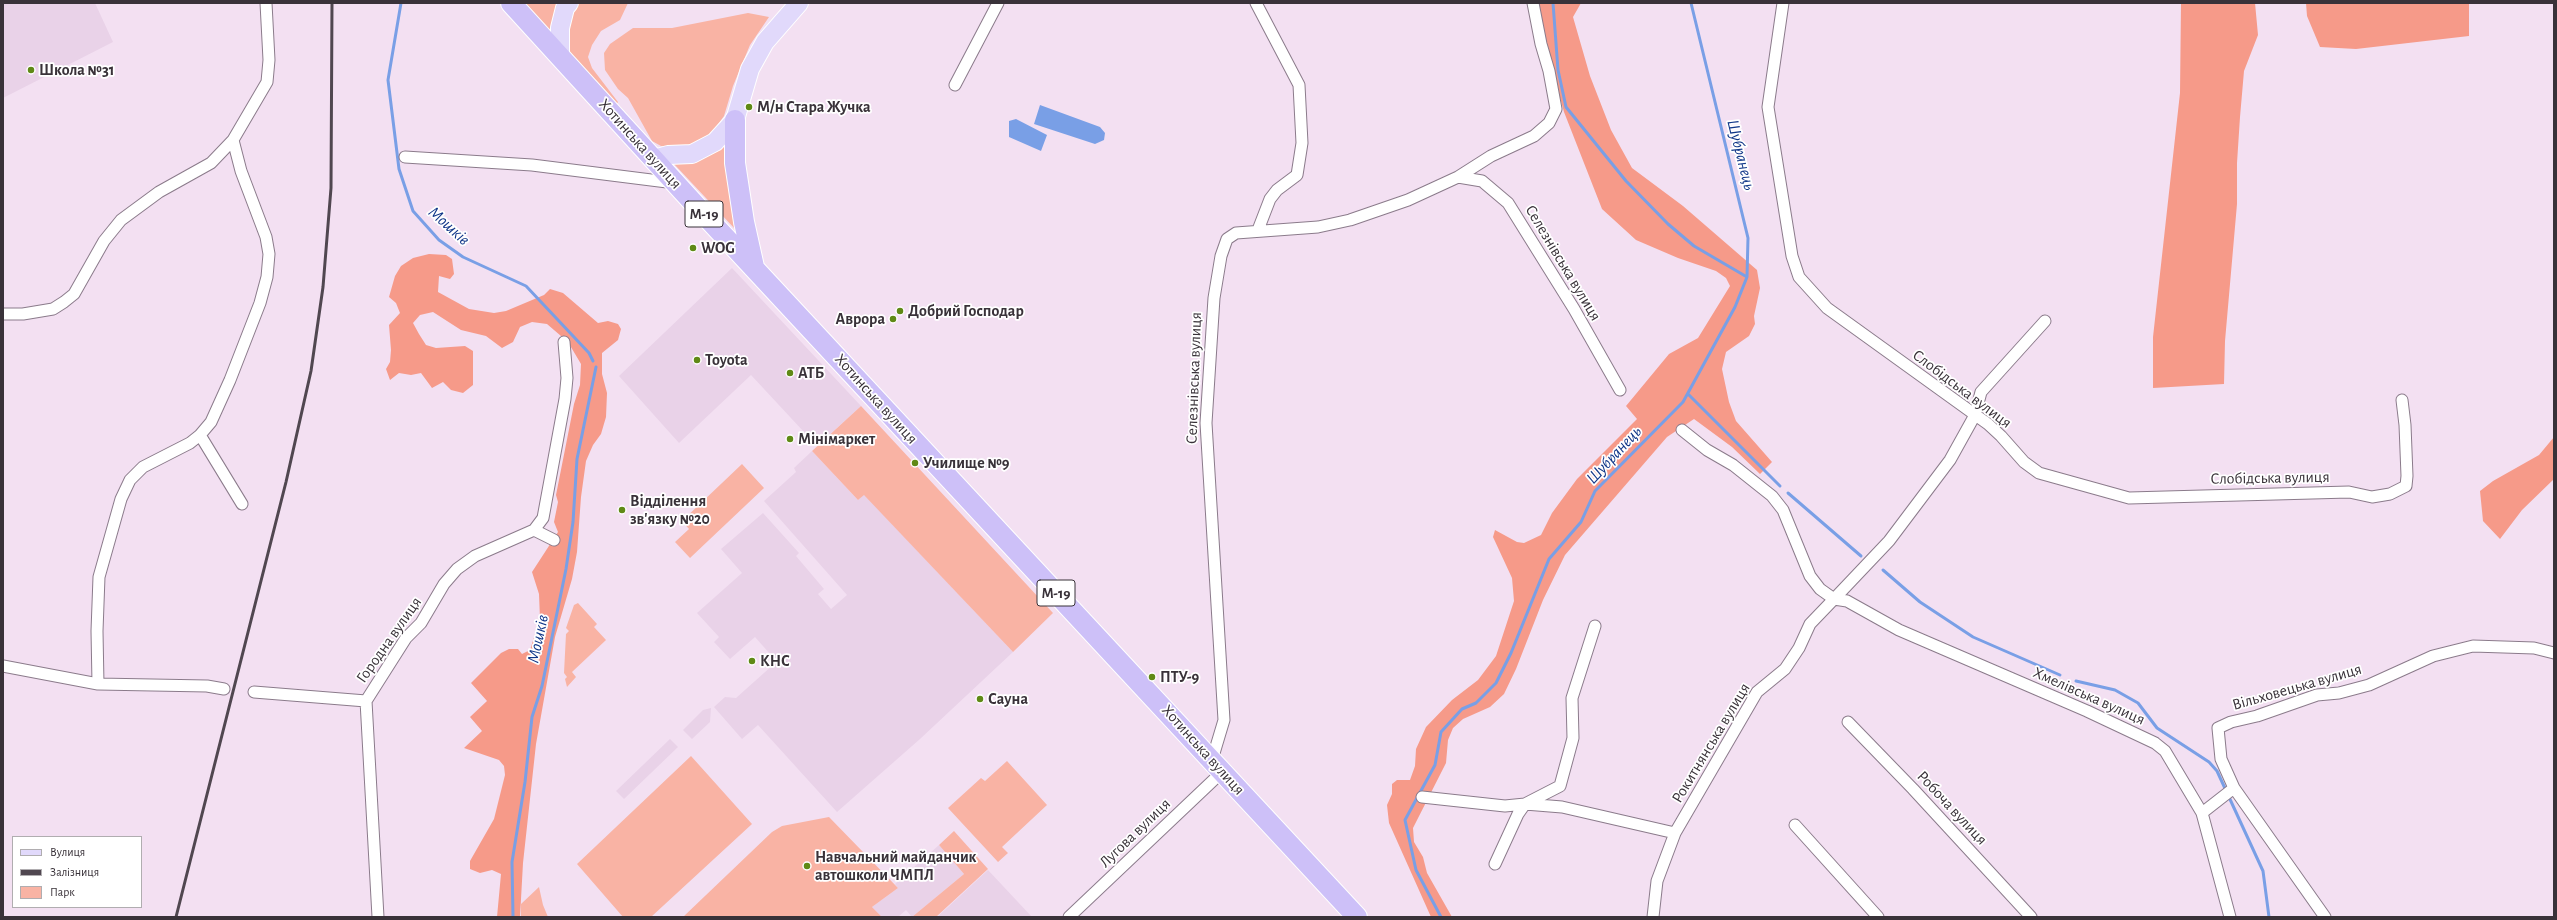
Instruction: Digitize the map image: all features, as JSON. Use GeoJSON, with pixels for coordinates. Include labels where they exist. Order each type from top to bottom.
{"type":"FeatureCollection","features":[{"type":"Feature","properties":{"kind":"highway","name":"Хотинська вулиця"},"geometry":{"type":"LineString","coordinates":[[510,3],[560,55],[675,184],[1357,917]]}},
{"type":"Feature","properties":{"kind":"highway"},"geometry":{"type":"LineString","coordinates":[[735,120],[736,170],[744,222],[755,269]]}},
{"type":"Feature","properties":{"kind":"main road"},"geometry":{"type":"LineString","coordinates":[[560,55],[560,28],[565,8],[569,3]]}},
{"type":"Feature","properties":{"kind":"main road"},"geometry":{"type":"LineString","coordinates":[[654,159],[668,155],[692,154],[706,149],[715,142],[735,120],[750,70],[765,42],[792,5]]}},
{"type":"Feature","properties":{"kind":"street"},"geometry":{"type":"LineString","coordinates":[[3,314],[23,314],[53,309],[64,302],[74,294],[104,241],[121,220],[159,192],[211,163],[233,140],[267,82],[269,60],[266,3]]}},
{"type":"Feature","properties":{"kind":"street"},"geometry":{"type":"LineString","coordinates":[[955,85],[998,3]]}},
{"type":"Feature","properties":{"kind":"street"},"geometry":{"type":"LineString","coordinates":[[1256,3],[1299,85],[1302,143],[1298,175],[1277,190],[1270,199],[1258,230]]}},
{"type":"Feature","properties":{"kind":"street","name":"Селезнівська вулиця"},"geometry":{"type":"LineString","coordinates":[[1217,766],[1224,720],[1206,423],[1214,298],[1220,256],[1227,240],[1236,233],[1258,230],[1318,228],[1350,220],[1408,200],[1458,177],[1491,156],[1534,136],[1549,123],[1556,109],[1549,71],[1541,44],[1533,3]]}},
{"type":"Feature","properties":{"kind":"street","name":"Слобідська вулиця"},"geometry":{"type":"LineString","coordinates":[[1783,3],[1768,107],[1792,256],[1799,277],[1827,308],[1975,415],[2001,436],[2024,462],[2039,473],[2129,498],[2349,492],[2372,497],[2390,494],[2406,486],[2406,425],[2402,400]]}},
{"type":"Feature","properties":{"kind":"street"},"geometry":{"type":"LineString","coordinates":[[98,684],[98,577],[121,499],[130,480],[144,467],[190,443],[200,435],[211,422],[230,380],[260,303],[267,277],[269,254],[266,237],[242,171],[233,140]]}},
{"type":"Feature","properties":{"kind":"street"},"geometry":{"type":"LineString","coordinates":[[405,157],[532,165],[675,184]]}},
{"type":"Feature","properties":{"kind":"street","name":"Селезнівська вулиця"},"geometry":{"type":"LineString","coordinates":[[1458,177],[1482,182],[1508,203],[1574,309],[1620,390]]}},
{"type":"Feature","properties":{"kind":"street","name":"Рокитнянська вулиця"},"geometry":{"type":"LineString","coordinates":[[1653,917],[1657,881],[1675,833],[1757,692],[1785,669],[1799,648],[1810,624],[1889,541],[1950,460],[1975,415],[1981,392],[2045,320]]}},
{"type":"Feature","properties":{"kind":"street"},"geometry":{"type":"LineString","coordinates":[[554,540],[534,530],[543,518],[566,399],[567,378],[564,342]]}},
{"type":"Feature","properties":{"kind":"street"},"geometry":{"type":"LineString","coordinates":[[1682,430],[1707,450],[1733,465],[1772,496],[1783,510],[1810,576],[1820,589],[1834,599]]}},
{"type":"Feature","properties":{"kind":"street"},"geometry":{"type":"LineString","coordinates":[[200,435],[242,504]]}},
{"type":"Feature","properties":{"kind":"street","name":"Городна вулиця"},"geometry":{"type":"LineString","coordinates":[[378,917],[366,701],[397,651],[421,623],[444,584],[457,569],[475,556],[534,530]]}},
{"type":"Feature","properties":{"kind":"street","name":"Хмелівська вулиця"},"geometry":{"type":"LineString","coordinates":[[1834,599],[1847,602],[1899,630],[2087,711],[2155,743],[2171,759],[2202,813],[2230,917]]}},
{"type":"Feature","properties":{"kind":"street"},"geometry":{"type":"LineString","coordinates":[[1495,864],[1518,814],[1525,804],[1560,786],[1573,738],[1572,698],[1595,626]]}},
{"type":"Feature","properties":{"kind":"street","name":"Вільховецька вулиця"},"geometry":{"type":"LineString","coordinates":[[2325,917],[2232,790],[2221,759],[2218,728],[2231,722],[2257,716],[2317,695],[2339,693],[2369,684],[2433,656],[2474,646],[2491,645],[2534,648],[2554,654]]}},
{"type":"Feature","properties":{"kind":"street"},"geometry":{"type":"LineString","coordinates":[[3,666],[98,684],[207,686],[224,689]]}},
{"type":"Feature","properties":{"kind":"street"},"geometry":{"type":"LineString","coordinates":[[254,692],[366,701]]}},
{"type":"Feature","properties":{"kind":"street","name":"Робоча вулиця"},"geometry":{"type":"LineString","coordinates":[[1848,722],[1913,789],[2031,917]]}},
{"type":"Feature","properties":{"kind":"street","name":"Лугова вулиця"},"geometry":{"type":"LineString","coordinates":[[1069,917],[1217,766]]}},
{"type":"Feature","properties":{"kind":"street"},"geometry":{"type":"LineString","coordinates":[[2202,813],[2219,802],[2232,790]]}},
{"type":"Feature","properties":{"kind":"street"},"geometry":{"type":"LineString","coordinates":[[1422,797],[1455,802],[1473,801],[1505,806],[1525,804],[1562,807],[1675,833]]}},
{"type":"Feature","properties":{"kind":"street"},"geometry":{"type":"LineString","coordinates":[[1795,825],[1878,917]]}},
{"type":"Feature","properties":{"kind":"shaded area","name":"Школа №31"},"geometry":{"type":"Polygon","coordinates":[[[3,3],[95,3],[113,42],[3,98],[3,3]]]}},
{"type":"Feature","properties":{"kind":"shaded area"},"geometry":{"type":"Polygon","coordinates":[[[1538,3],[1581,3],[1573,17],[1590,76],[1611,130],[1632,168],[1683,206],[1757,270],[1760,288],[1754,316],[1755,324],[1749,336],[1726,352],[1722,369],[1729,402],[1736,421],[1772,462],[1760,474],[1732,447],[1694,419],[1667,437],[1565,555],[1543,600],[1516,669],[1504,694],[1490,707],[1463,719],[1453,728],[1448,740],[1446,763],[1413,828],[1414,842],[1423,857],[1427,873],[1452,917],[1431,917],[1389,823],[1387,805],[1392,794],[1392,784],[1397,780],[1410,780],[1415,766],[1416,749],[1426,727],[1452,700],[1478,680],[1496,656],[1514,601],[1512,578],[1493,537],[1495,530],[1517,542],[1524,543],[1541,535],[1552,513],[1577,479],[1637,419],[1626,406],[1669,354],[1698,338],[1730,286],[1726,278],[1716,271],[1678,258],[1636,240],[1602,209],[1564,112],[1544,40],[1538,3]]]}},
{"type":"Feature","properties":{"kind":"shaded area"},"geometry":{"type":"Polygon","coordinates":[[[2181,3],[2255,3],[2258,35],[2244,71],[2237,163],[2237,204],[2225,341],[2224,384],[2153,388],[2153,337],[2180,93],[2181,3]]]}},
{"type":"Feature","properties":{"kind":"shaded area"},"geometry":{"type":"Polygon","coordinates":[[[2306,3],[2469,3],[2469,36],[2356,49],[2320,47],[2307,16],[2306,3]]]}},
{"type":"Feature","properties":{"kind":"shaded area"},"geometry":{"type":"Polygon","coordinates":[[[429,254],[446,255],[452,259],[454,274],[450,279],[439,276],[438,292],[469,309],[494,313],[506,311],[544,295],[550,289],[563,293],[598,323],[608,321],[618,324],[621,329],[618,340],[602,353],[602,374],[607,393],[606,417],[601,434],[593,445],[586,461],[581,497],[577,552],[572,579],[555,637],[536,744],[523,863],[520,917],[497,917],[501,874],[492,870],[480,873],[470,869],[470,861],[494,819],[505,775],[504,766],[499,760],[464,748],[482,731],[470,717],[487,701],[471,683],[501,653],[509,649],[518,649],[522,654],[530,650],[540,619],[539,594],[532,572],[558,532],[554,522],[558,502],[556,495],[574,404],[580,385],[581,364],[568,342],[547,324],[532,322],[520,327],[513,342],[502,348],[486,336],[461,330],[433,312],[420,315],[413,323],[419,334],[426,345],[436,348],[465,346],[473,351],[473,385],[463,393],[451,390],[443,382],[432,388],[421,373],[411,375],[399,373],[390,380],[386,369],[390,362],[391,350],[389,325],[400,313],[396,303],[389,297],[395,276],[401,266],[413,258],[429,254]]]}},
{"type":"Feature","properties":{"kind":"shaded area"},"geometry":{"type":"Polygon","coordinates":[[[732,268],[861,406],[817,446],[751,375],[679,443],[619,376],[732,268]]]}},
{"type":"Feature","properties":{"kind":"shaded area"},"geometry":{"type":"Polygon","coordinates":[[[2554,437],[2554,479],[2522,510],[2500,539],[2483,521],[2480,491],[2493,481],[2539,455],[2554,437]]]}},
{"type":"Feature","properties":{"kind":"shaded area"},"geometry":{"type":"Polygon","coordinates":[[[812,451],[858,500],[864,494],[1013,652],[920,739],[837,812],[758,725],[742,739],[714,707],[725,697],[736,698],[774,664],[767,657],[770,654],[755,637],[730,659],[714,642],[719,637],[697,613],[742,573],[721,549],[763,513],[799,553],[796,556],[824,589],[818,594],[831,609],[847,595],[764,501],[796,472],[794,468],[812,451]]]}},
{"type":"Feature","properties":{"kind":"shaded area"},"geometry":{"type":"Polygon","coordinates":[[[711,708],[710,722],[692,739],[683,730],[703,710],[711,708]]]}},
{"type":"Feature","properties":{"kind":"shaded area"},"geometry":{"type":"Polygon","coordinates":[[[670,739],[678,747],[624,799],[616,791],[670,739]]]}},
{"type":"Feature","properties":{"kind":"shaded area"},"geometry":{"type":"Polygon","coordinates":[[[939,845],[964,874],[912,917],[906,910],[898,917],[882,917],[872,907],[898,888],[895,884],[939,845]]]}},
{"type":"Feature","properties":{"kind":"shaded area"},"geometry":{"type":"Polygon","coordinates":[[[988,870],[1032,917],[937,917],[948,907],[988,870]]]}},
{"type":"Feature","properties":{"kind":"green space"},"geometry":{"type":"Polygon","coordinates":[[[523,3],[564,3],[554,37],[523,3]]]}},
{"type":"Feature","properties":{"kind":"green space"},"geometry":{"type":"Polygon","coordinates":[[[578,3],[628,3],[620,20],[601,31],[592,45],[588,57],[592,68],[618,102],[616,105],[569,52],[567,25],[578,3]]]}},
{"type":"Feature","properties":{"kind":"green space"},"geometry":{"type":"Polygon","coordinates":[[[748,13],[769,17],[750,45],[733,86],[724,116],[714,130],[703,140],[681,147],[661,146],[652,141],[628,98],[618,89],[605,70],[604,53],[610,44],[633,28],[672,28],[748,13]]]}},
{"type":"Feature","properties":{"kind":"green space"},"geometry":{"type":"Polygon","coordinates":[[[727,138],[726,164],[735,229],[674,164],[684,164],[701,159],[727,138]]]}},
{"type":"Feature","properties":{"kind":"green space"},"geometry":{"type":"Polygon","coordinates":[[[861,406],[1053,613],[1013,652],[864,495],[858,500],[812,451],[861,406]]]}},
{"type":"Feature","properties":{"kind":"green space"},"geometry":{"type":"Polygon","coordinates":[[[742,464],[764,488],[690,558],[675,542],[689,529],[682,521],[742,464]]]}},
{"type":"Feature","properties":{"kind":"green space"},"geometry":{"type":"Polygon","coordinates":[[[578,603],[597,624],[594,627],[606,640],[572,672],[576,677],[567,687],[565,679],[567,677],[564,673],[566,634],[569,631],[566,628],[574,605],[578,603]]]}},
{"type":"Feature","properties":{"kind":"green space"},"geometry":{"type":"Polygon","coordinates":[[[691,756],[752,824],[651,917],[623,917],[577,864],[691,756]]]}},
{"type":"Feature","properties":{"kind":"green space"},"geometry":{"type":"Polygon","coordinates":[[[1007,761],[1047,805],[1002,847],[1008,853],[998,862],[948,808],[981,778],[985,781],[1007,761]]]}},
{"type":"Feature","properties":{"kind":"green space","name":"Навчальний майданчик автошколи ЧМПЛ"},"geometry":{"type":"Polygon","coordinates":[[[829,817],[898,888],[872,907],[882,917],[683,917],[772,832],[782,826],[829,817]]]}},
{"type":"Feature","properties":{"kind":"green space"},"geometry":{"type":"Polygon","coordinates":[[[954,831],[988,869],[936,917],[912,917],[964,874],[939,845],[954,831]]]}},
{"type":"Feature","properties":{"kind":"green space"},"geometry":{"type":"Polygon","coordinates":[[[539,887],[543,905],[548,917],[521,917],[521,904],[539,887]]]}},
{"type":"Feature","properties":{"kind":"water"},"geometry":{"type":"Polygon","coordinates":[[[1040,105],[1100,127],[1105,133],[1104,140],[1095,144],[1034,124],[1040,105]]]}},
{"type":"Feature","properties":{"kind":"water"},"geometry":{"type":"Polygon","coordinates":[[[1016,119],[1047,135],[1041,151],[1009,137],[1009,121],[1016,119]]]}},
{"type":"Feature","properties":{"kind":"waterway","name":"Мошків"},"geometry":{"type":"LineString","coordinates":[[401,3],[388,80],[399,169],[413,211],[439,240],[463,257],[526,286],[589,353],[593,361]]}},
{"type":"Feature","properties":{"kind":"waterway"},"geometry":{"type":"LineString","coordinates":[[1553,3],[1558,70],[1566,107],[1626,181],[1668,224],[1694,246],[1747,277]]}},
{"type":"Feature","properties":{"kind":"waterway","name":"Шубранець"},"geometry":{"type":"LineString","coordinates":[[1441,917],[1416,870],[1405,820],[1435,765],[1441,732],[1462,709],[1476,703],[1496,683],[1511,653],[1549,559],[1581,522],[1595,491],[1683,402],[1735,307],[1747,277],[1748,238],[1691,3]]}},
{"type":"Feature","properties":{"kind":"waterway","name":"Мошків"},"geometry":{"type":"LineString","coordinates":[[513,917],[512,862],[525,782],[532,717],[542,686],[566,569],[573,522],[577,459],[596,367]]}},
{"type":"Feature","properties":{"kind":"waterway"},"geometry":{"type":"LineString","coordinates":[[1688,394],[1780,486]]}},
{"type":"Feature","properties":{"kind":"waterway"},"geometry":{"type":"LineString","coordinates":[[1788,493],[1861,556]]}},
{"type":"Feature","properties":{"kind":"waterway"},"geometry":{"type":"LineString","coordinates":[[1883,570],[1920,602],[1973,637],[2060,675]]}},
{"type":"Feature","properties":{"kind":"waterway"},"geometry":{"type":"LineString","coordinates":[[2076,681],[2115,690],[2138,703],[2157,728],[2209,762],[2217,771],[2263,871],[2269,917]]}},
{"type":"Feature","properties":{"kind":"railway"},"geometry":{"type":"LineString","coordinates":[[176,917],[286,482],[311,371],[323,287],[331,188],[332,3]]}},
{"type":"Feature","properties":{"kind":"place","name":"Школа №31"},"geometry":{"type":"Point","coordinates":[31,70]}},
{"type":"Feature","properties":{"kind":"place","name":"М/н Стара Жучка"},"geometry":{"type":"Point","coordinates":[749,107]}},
{"type":"Feature","properties":{"kind":"place","name":"WOG"},"geometry":{"type":"Point","coordinates":[693,248]}},
{"type":"Feature","properties":{"kind":"place","name":"Добрий Господар"},"geometry":{"type":"Point","coordinates":[900,311]}},
{"type":"Feature","properties":{"kind":"place","name":"Аврора"},"geometry":{"type":"Point","coordinates":[893,319]}},
{"type":"Feature","properties":{"kind":"place","name":"Toyota"},"geometry":{"type":"Point","coordinates":[697,360]}},
{"type":"Feature","properties":{"kind":"place","name":"АТБ"},"geometry":{"type":"Point","coordinates":[790,373]}},
{"type":"Feature","properties":{"kind":"place","name":"Мінімаркет"},"geometry":{"type":"Point","coordinates":[790,439]}},
{"type":"Feature","properties":{"kind":"place","name":"Училище №9"},"geometry":{"type":"Point","coordinates":[915,463]}},
{"type":"Feature","properties":{"kind":"place","name":"Відділення зв'язку №20"},"geometry":{"type":"Point","coordinates":[622,510]}},
{"type":"Feature","properties":{"kind":"place","name":"КНС"},"geometry":{"type":"Point","coordinates":[752,661]}},
{"type":"Feature","properties":{"kind":"place","name":"ПТУ-9"},"geometry":{"type":"Point","coordinates":[1152,677]}},
{"type":"Feature","properties":{"kind":"place","name":"Сауна"},"geometry":{"type":"Point","coordinates":[980,699]}},
{"type":"Feature","properties":{"kind":"place","name":"Навчальний майданчик автошколи ЧМПЛ"},"geometry":{"type":"Point","coordinates":[807,866]}}]}
